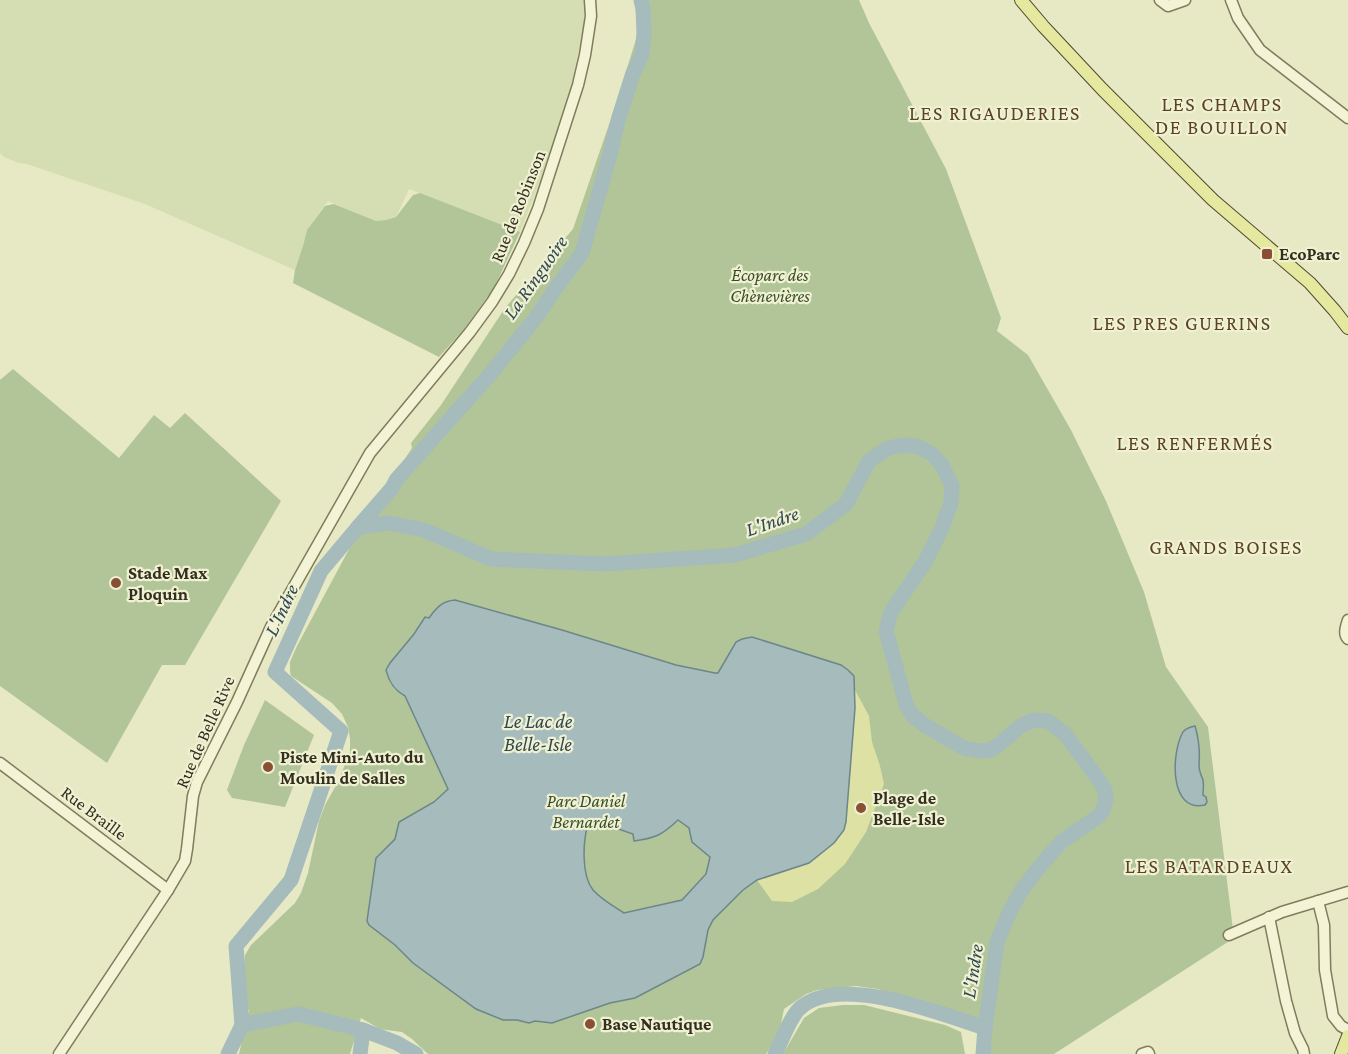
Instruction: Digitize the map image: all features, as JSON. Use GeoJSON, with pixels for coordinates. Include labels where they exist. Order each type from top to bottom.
{"type":"FeatureCollection","features":[{"type":"Feature","properties":{"kind":"main road"},"geometry":{"type":"LineString","coordinates":[[1022,0],[1102,89],[1213,200],[1310,283],[1348,328]]}},
{"type":"Feature","properties":{"kind":"main road"},"geometry":{"type":"LineString","coordinates":[[1341,1054],[1348,1036]]}},
{"type":"Feature","properties":{"kind":"street","name":"Rue de Robinson"},"geometry":{"type":"LineString","coordinates":[[370,453],[476,325],[509,274],[524,243],[551,172],[578,85],[587,45],[591,16],[590,0]]}},
{"type":"Feature","properties":{"kind":"street"},"geometry":{"type":"LineString","coordinates":[[1160,0],[1168,6],[1185,0]]}},
{"type":"Feature","properties":{"kind":"street"},"geometry":{"type":"LineString","coordinates":[[1231,0],[1238,18],[1260,50],[1348,118]]}},
{"type":"Feature","properties":{"kind":"street","name":"Rue de Belle Rive"},"geometry":{"type":"LineString","coordinates":[[59,1054],[185,861],[192,796],[197,782],[271,627],[370,453]]}},
{"type":"Feature","properties":{"kind":"street"},"geometry":{"type":"LineString","coordinates":[[1348,620],[1345,630],[1345,636],[1348,639]]}},
{"type":"Feature","properties":{"kind":"street","name":"Rue Braille"},"geometry":{"type":"LineString","coordinates":[[0,763],[168,890]]}},
{"type":"Feature","properties":{"kind":"street"},"geometry":{"type":"LineString","coordinates":[[1229,935],[1282,912],[1348,892]]}},
{"type":"Feature","properties":{"kind":"street"},"geometry":{"type":"LineString","coordinates":[[1318,901],[1324,925],[1325,970],[1333,1016],[1341,1026],[1348,1030]]}},
{"type":"Feature","properties":{"kind":"street"},"geometry":{"type":"LineString","coordinates":[[1269,917],[1286,1001],[1304,1054]]}},
{"type":"Feature","properties":{"kind":"street"},"geometry":{"type":"LineString","coordinates":[[1142,1054],[1148,1052],[1149,1054]]}},
{"type":"Feature","properties":{"kind":"shaded area"},"geometry":{"type":"Polygon","coordinates":[[[0,0],[584,0],[585,5],[584,26],[572,83],[544,171],[520,232],[409,189],[396,217],[386,220],[376,221],[328,201],[307,230],[295,270],[145,204],[4,157],[0,153],[0,0]]]}},
{"type":"Feature","properties":{"kind":"green space"},"geometry":{"type":"Polygon","coordinates":[[[646,0],[859,0],[946,169],[1001,318],[997,331],[1028,355],[1071,430],[1106,501],[1144,592],[1166,667],[1208,727],[1234,938],[1054,1054],[988,1054],[968,1016],[962,1017],[939,1012],[878,989],[856,986],[817,990],[806,994],[784,1009],[779,1033],[766,1054],[428,1054],[402,1032],[380,1029],[361,1018],[350,1054],[239,1054],[249,1010],[244,1006],[241,996],[245,955],[251,945],[295,903],[301,893],[308,873],[319,821],[350,752],[348,727],[342,714],[332,703],[291,676],[290,662],[354,540],[362,533],[364,521],[412,448],[411,443],[441,405],[505,308],[573,229],[614,110],[647,4],[646,0]]]}},
{"type":"Feature","properties":{"kind":"green space"},"geometry":{"type":"Polygon","coordinates":[[[420,193],[520,232],[494,288],[465,328],[439,357],[293,283],[307,230],[325,206],[334,204],[376,221],[386,220],[396,217],[413,195],[420,193]]]}},
{"type":"Feature","properties":{"kind":"green space","name":"Stade Max Ploquin"},"geometry":{"type":"Polygon","coordinates":[[[13,369],[119,458],[154,415],[170,428],[185,413],[281,501],[185,665],[162,665],[107,763],[0,686],[0,380],[13,369]]]}},
{"type":"Feature","properties":{"kind":"green space","name":"Piste Mini-Auto du Moulin de Salles"},"geometry":{"type":"Polygon","coordinates":[[[265,700],[314,735],[285,807],[232,798],[227,790],[244,745],[265,700]]]}},
{"type":"Feature","properties":{"kind":"green space"},"geometry":{"type":"Polygon","coordinates":[[[864,1005],[945,1025],[961,1032],[965,1054],[783,1054],[804,1018],[819,1008],[864,1005]]]}},
{"type":"Feature","properties":{"kind":"sand","name":"Plage de Belle-Isle"},"geometry":{"type":"Polygon","coordinates":[[[855,690],[869,716],[872,742],[884,784],[866,832],[845,864],[818,889],[792,902],[772,901],[757,880],[809,863],[844,830],[855,690]]]}},
{"type":"Feature","properties":{"kind":"water","name":"Le Lac de Belle-Isle"},"geometry":{"type":"Polygon","coordinates":[[[455,600],[676,665],[715,673],[718,673],[736,642],[752,637],[841,665],[854,676],[855,708],[844,830],[834,843],[809,863],[757,880],[743,890],[713,920],[708,930],[700,964],[635,998],[610,1003],[552,1023],[503,1020],[476,1009],[413,963],[367,921],[376,858],[395,839],[399,822],[434,802],[448,789],[405,696],[392,685],[386,670],[425,617],[429,618],[440,606],[455,600]],[[678,820],[658,835],[634,841],[633,834],[610,826],[588,824],[584,848],[586,876],[589,884],[603,899],[624,913],[682,900],[706,874],[710,857],[692,842],[689,828],[678,820]]]}},
{"type":"Feature","properties":{"kind":"water"},"geometry":{"type":"Polygon","coordinates":[[[1195,726],[1203,795],[1207,802],[1205,805],[1193,805],[1185,800],[1179,791],[1176,779],[1176,753],[1179,741],[1184,731],[1195,726]]]}},
{"type":"Feature","properties":{"kind":"waterway","name":"La Ringuoire"},"geometry":{"type":"LineString","coordinates":[[358,527],[392,488],[396,480],[492,372],[538,315],[582,253],[619,117],[633,73],[642,55],[644,33],[641,0]]}},
{"type":"Feature","properties":{"kind":"waterway","name":"L'Indre"},"geometry":{"type":"LineString","coordinates":[[228,1054],[242,1025],[236,946],[291,880],[341,731],[275,672],[321,571],[358,527],[389,523],[424,530],[491,559],[605,564],[735,555],[806,534],[846,504],[869,461],[888,448],[904,445],[919,447],[932,454],[942,465],[952,486],[951,503],[941,530],[925,562],[891,612],[886,631],[906,704],[912,715],[964,748],[979,751],[990,750],[997,746],[1022,725],[1034,720],[1048,721],[1065,734],[1105,790],[1106,799],[1099,816],[1061,842],[1021,891],[1010,911],[997,942],[983,1054]]}},
{"type":"Feature","properties":{"kind":"waterway","name":"L'Indre"},"geometry":{"type":"LineString","coordinates":[[775,1054],[799,1009],[816,999],[838,994],[890,999],[985,1028]]}},
{"type":"Feature","properties":{"kind":"waterway","name":"L'Indre"},"geometry":{"type":"LineString","coordinates":[[242,1025],[298,1014],[363,1030]]}},
{"type":"Feature","properties":{"kind":"waterway","name":"L'Indre"},"geometry":{"type":"LineString","coordinates":[[360,1054],[363,1030],[397,1043],[416,1054]]}},
{"type":"Feature","properties":{"kind":"place","name":"EcoParc"},"geometry":{"type":"Point","coordinates":[1267,254]}},
{"type":"Feature","properties":{"kind":"place","name":"Stade Max Ploquin"},"geometry":{"type":"Point","coordinates":[116,583]}},
{"type":"Feature","properties":{"kind":"place","name":"Piste Mini-Auto du Moulin de Salles"},"geometry":{"type":"Point","coordinates":[268,767]}},
{"type":"Feature","properties":{"kind":"place","name":"Plage de Belle-Isle"},"geometry":{"type":"Point","coordinates":[861,808]}},
{"type":"Feature","properties":{"kind":"place","name":"Base Nautique"},"geometry":{"type":"Point","coordinates":[590,1024]}},
{"type":"Feature","properties":{"kind":"district","name":"LES RIGAUDERIES"},"geometry":{"type":"Point","coordinates":[995,113]}},
{"type":"Feature","properties":{"kind":"district","name":"LES CHAMPS DE BOUILLON"},"geometry":{"type":"Point","coordinates":[1222,116]}},
{"type":"Feature","properties":{"kind":"district","name":"LES PRES GUERINS"},"geometry":{"type":"Point","coordinates":[1182,323]}},
{"type":"Feature","properties":{"kind":"district","name":"LES RENFERMÉS"},"geometry":{"type":"Point","coordinates":[1195,443]}},
{"type":"Feature","properties":{"kind":"district","name":"GRANDS BOISES"},"geometry":{"type":"Point","coordinates":[1226,547]}},
{"type":"Feature","properties":{"kind":"district","name":"LES BATARDEAUX"},"geometry":{"type":"Point","coordinates":[1209,866]}},
{"type":"Feature","properties":{"kind":"park label","name":"Écoparc des Chènevières"},"geometry":{"type":"Point","coordinates":[770,285]}},
{"type":"Feature","properties":{"kind":"park label","name":"Parc Daniel Bernardet"},"geometry":{"type":"Point","coordinates":[586,811]}}]}
